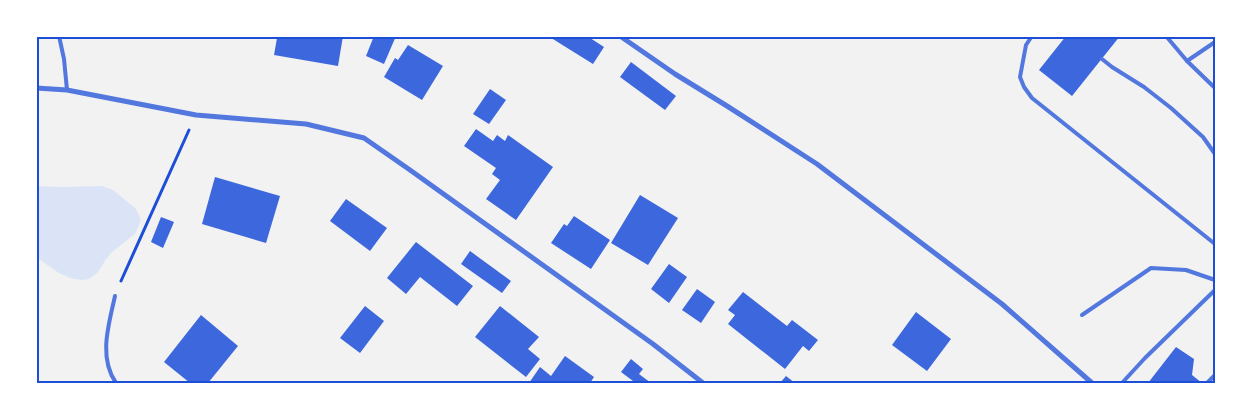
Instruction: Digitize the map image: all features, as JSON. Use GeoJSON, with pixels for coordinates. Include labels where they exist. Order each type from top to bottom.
{"type":"FeatureCollection","features":[{"type":"Feature","properties":{"kind":"street"},"geometry":{"type":"LineString","coordinates":[[620,36],[675,74],[817,164],[1002,304],[1092,383]]}},
{"type":"Feature","properties":{"kind":"street"},"geometry":{"type":"LineString","coordinates":[[36,88],[67,90],[196,116],[306,124],[364,138],[620,321],[703,383]]}},
{"type":"Feature","properties":{"kind":"lane"},"geometry":{"type":"LineString","coordinates":[[59,36],[64,59],[67,90]]}},
{"type":"Feature","properties":{"kind":"lane"},"geometry":{"type":"LineString","coordinates":[[1032,36],[1026,45],[1020,77],[1032,98],[1215,244]]}},
{"type":"Feature","properties":{"kind":"lane"},"geometry":{"type":"LineString","coordinates":[[1166,36],[1187,61],[1215,88]]}},
{"type":"Feature","properties":{"kind":"lane"},"geometry":{"type":"LineString","coordinates":[[1187,61],[1215,42]]}},
{"type":"Feature","properties":{"kind":"lane"},"geometry":{"type":"LineString","coordinates":[[1102,59],[1172,108],[1203,137],[1215,154]]}},
{"type":"Feature","properties":{"kind":"lane"},"geometry":{"type":"LineString","coordinates":[[1082,315],[1151,268],[1186,270],[1215,280]]}},
{"type":"Feature","properties":{"kind":"lane"},"geometry":{"type":"LineString","coordinates":[[1122,383],[1215,290]]}},
{"type":"Feature","properties":{"kind":"lane"},"geometry":{"type":"LineString","coordinates":[[115,296],[107,336],[106,356],[109,372],[116,383]]}},
{"type":"Feature","properties":{"kind":"lane"},"geometry":{"type":"LineString","coordinates":[[1208,382],[1215,375]]}},
{"type":"Feature","properties":{"kind":"path"},"geometry":{"type":"LineString","coordinates":[[115,296],[196,116]]}},
{"type":"Feature","properties":{"kind":"shaded area"},"geometry":{"type":"Polygon","coordinates":[[[36,186],[102,186],[113,190],[136,209],[141,220],[135,234],[112,252],[98,272],[89,279],[70,278],[59,273],[36,257],[36,186]]]}},
{"type":"Feature","properties":{"kind":"building"},"geometry":{"type":"Polygon","coordinates":[[[270,36],[343,36],[338,66],[274,55],[277,38],[270,36]]]}},
{"type":"Feature","properties":{"kind":"building"},"geometry":{"type":"Polygon","coordinates":[[[374,36],[396,36],[384,64],[366,56],[374,36]]]}},
{"type":"Feature","properties":{"kind":"building"},"geometry":{"type":"Polygon","coordinates":[[[548,36],[587,36],[604,47],[593,64],[548,36]]]}},
{"type":"Feature","properties":{"kind":"building"},"geometry":{"type":"Polygon","coordinates":[[[1066,36],[1120,36],[1072,96],[1039,70],[1066,36]]]}},
{"type":"Feature","properties":{"kind":"building"},"geometry":{"type":"Polygon","coordinates":[[[408,45],[443,66],[422,100],[384,77],[395,58],[398,60],[408,45]]]}},
{"type":"Feature","properties":{"kind":"building"},"geometry":{"type":"Polygon","coordinates":[[[631,62],[676,96],[665,110],[620,77],[631,62]]]}},
{"type":"Feature","properties":{"kind":"building"},"geometry":{"type":"Polygon","coordinates":[[[490,89],[506,100],[489,124],[473,114],[490,89]]]}},
{"type":"Feature","properties":{"kind":"building"},"geometry":{"type":"Polygon","coordinates":[[[476,129],[493,141],[497,135],[505,141],[508,135],[553,167],[516,220],[486,199],[500,180],[492,174],[496,168],[464,146],[476,129]]]}},
{"type":"Feature","properties":{"kind":"building"},"geometry":{"type":"Polygon","coordinates":[[[215,177],[280,196],[266,243],[202,224],[215,177]]]}},
{"type":"Feature","properties":{"kind":"building"},"geometry":{"type":"Polygon","coordinates":[[[640,195],[678,218],[648,265],[611,243],[640,195]]]}},
{"type":"Feature","properties":{"kind":"building"},"geometry":{"type":"Polygon","coordinates":[[[346,199],[387,228],[370,251],[330,221],[346,199]]]}},
{"type":"Feature","properties":{"kind":"building"},"geometry":{"type":"Polygon","coordinates":[[[574,216],[610,240],[591,269],[551,243],[564,224],[567,226],[574,216]]]}},
{"type":"Feature","properties":{"kind":"building"},"geometry":{"type":"Polygon","coordinates":[[[161,217],[174,222],[163,248],[151,242],[161,217]]]}},
{"type":"Feature","properties":{"kind":"building"},"geometry":{"type":"Polygon","coordinates":[[[416,242],[473,286],[457,306],[420,277],[406,294],[387,278],[416,242]]]}},
{"type":"Feature","properties":{"kind":"building"},"geometry":{"type":"Polygon","coordinates":[[[470,251],[511,281],[502,293],[461,264],[470,251]]]}},
{"type":"Feature","properties":{"kind":"building"},"geometry":{"type":"Polygon","coordinates":[[[669,264],[687,277],[669,303],[651,289],[669,264]]]}},
{"type":"Feature","properties":{"kind":"building"},"geometry":{"type":"Polygon","coordinates":[[[697,289],[715,302],[701,323],[682,310],[697,289]]]}},
{"type":"Feature","properties":{"kind":"building"},"geometry":{"type":"Polygon","coordinates":[[[743,292],[787,326],[792,320],[818,340],[809,351],[803,346],[785,369],[728,324],[735,315],[728,310],[743,292]]]}},
{"type":"Feature","properties":{"kind":"building"},"geometry":{"type":"Polygon","coordinates":[[[365,306],[384,321],[360,353],[340,338],[365,306]]]}},
{"type":"Feature","properties":{"kind":"building"},"geometry":{"type":"Polygon","coordinates":[[[500,306],[539,337],[528,349],[540,359],[526,377],[475,337],[500,306]]]}},
{"type":"Feature","properties":{"kind":"building"},"geometry":{"type":"Polygon","coordinates":[[[916,312],[951,339],[927,371],[892,345],[916,312]]]}},
{"type":"Feature","properties":{"kind":"building"},"geometry":{"type":"Polygon","coordinates":[[[201,315],[238,346],[208,383],[190,383],[164,362],[201,315]]]}},
{"type":"Feature","properties":{"kind":"building"},"geometry":{"type":"Polygon","coordinates":[[[1176,347],[1194,359],[1192,375],[1202,383],[1148,383],[1176,347]]]}},
{"type":"Feature","properties":{"kind":"building"},"geometry":{"type":"Polygon","coordinates":[[[565,356],[594,377],[590,383],[529,383],[540,367],[551,376],[565,356]]]}},
{"type":"Feature","properties":{"kind":"building"},"geometry":{"type":"Polygon","coordinates":[[[631,359],[643,369],[639,374],[651,383],[631,383],[633,381],[621,372],[631,359]]]}},
{"type":"Feature","properties":{"kind":"building"},"geometry":{"type":"Polygon","coordinates":[[[786,376],[795,383],[780,383],[786,376]]]}}]}
